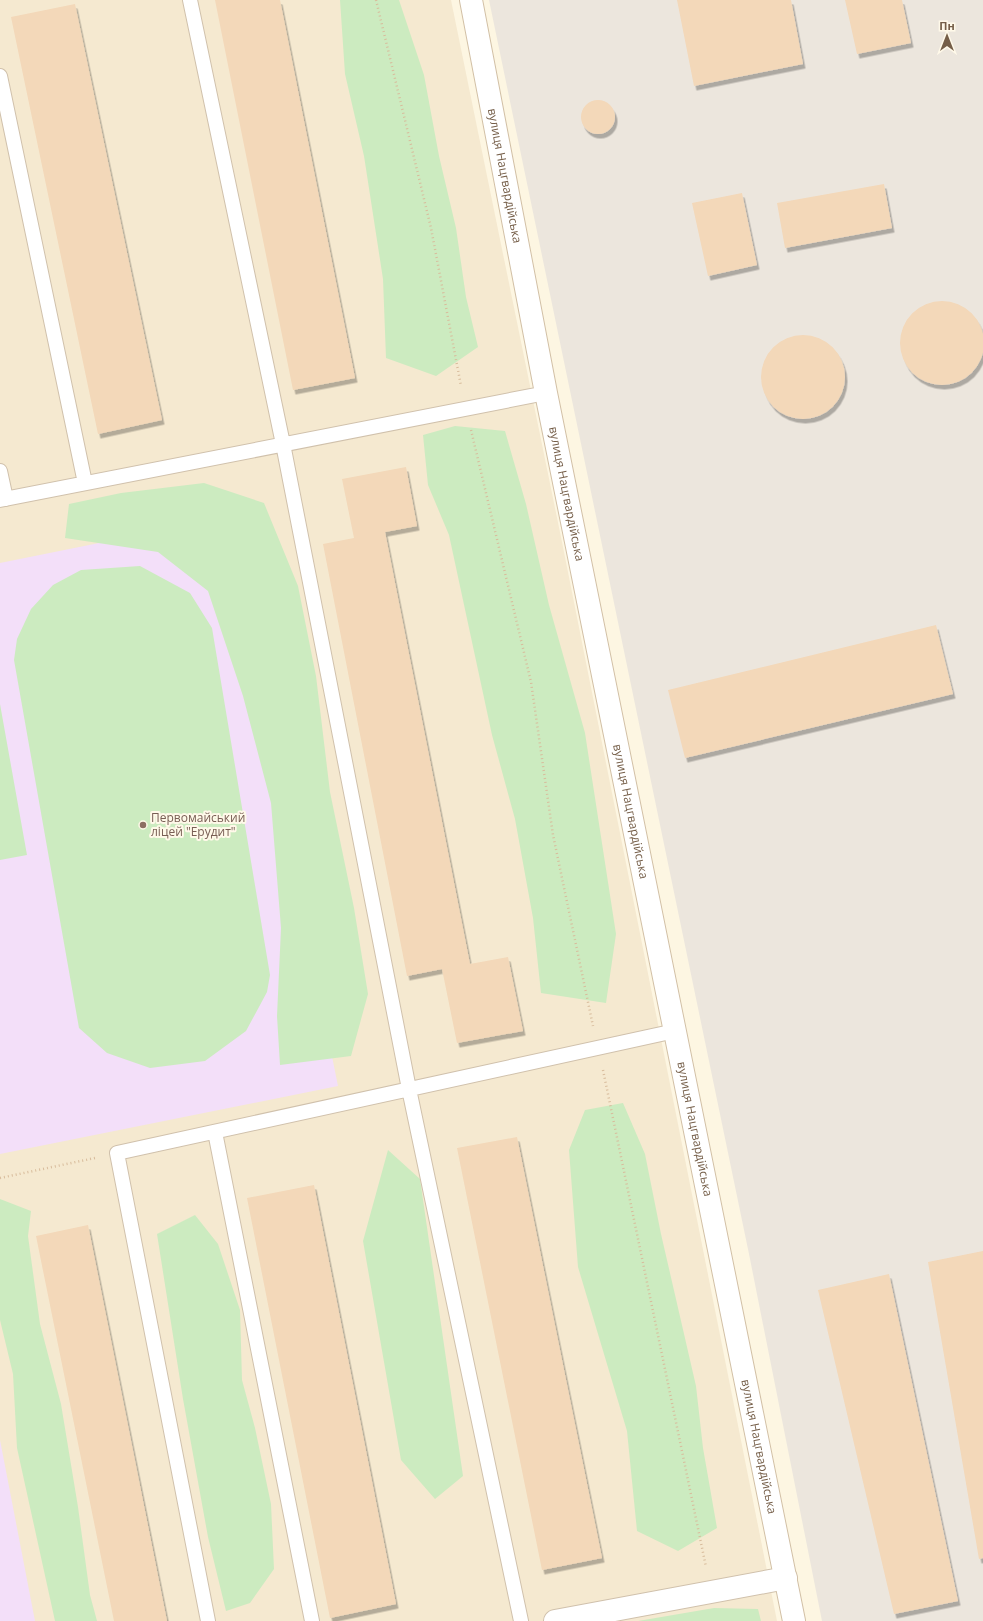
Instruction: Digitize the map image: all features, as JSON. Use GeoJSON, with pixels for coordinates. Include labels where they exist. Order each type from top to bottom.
{"type":"FeatureCollection","features":[{"type":"Feature","properties":{"kind":"street","name":"вулиця Нацгвардійська"},"geometry":{"type":"LineString","coordinates":[[471,0],[546,393],[794,1621]]}},
{"type":"Feature","properties":{"kind":"street"},"geometry":{"type":"LineString","coordinates":[[555,1621],[786,1578]]}},
{"type":"Feature","properties":{"kind":"lane"},"geometry":{"type":"LineString","coordinates":[[190,0],[282,444],[409,1089],[521,1621]]}},
{"type":"Feature","properties":{"kind":"lane"},"geometry":{"type":"LineString","coordinates":[[0,76],[85,483]]}},
{"type":"Feature","properties":{"kind":"lane"},"geometry":{"type":"LineString","coordinates":[[0,471],[3,499],[546,393]]}},
{"type":"Feature","properties":{"kind":"lane"},"geometry":{"type":"LineString","coordinates":[[208,1621],[116,1153],[675,1031]]}},
{"type":"Feature","properties":{"kind":"lane"},"geometry":{"type":"LineString","coordinates":[[215,1132],[312,1621]]}},
{"type":"Feature","properties":{"kind":"path"},"geometry":{"type":"LineString","coordinates":[[376,0],[431,228],[466,408],[531,682],[553,835],[711,1592]]}},
{"type":"Feature","properties":{"kind":"path"},"geometry":{"type":"LineString","coordinates":[[0,1178],[116,1153]]}},
{"type":"Feature","properties":{"kind":"shaded area"},"geometry":{"type":"Polygon","coordinates":[[[0,0],[451,0],[562,542],[777,1621],[0,1621],[0,0]]]}},
{"type":"Feature","properties":{"kind":"shaded area"},"geometry":{"type":"Polygon","coordinates":[[[489,0],[983,0],[983,1621],[822,1621],[749,1254],[489,0]]]}},
{"type":"Feature","properties":{"kind":"shaded area","name":"Первомайський ліцей \"Ерудит\""},"geometry":{"type":"Polygon","coordinates":[[[223,518],[338,1086],[0,1154],[0,563],[223,518]]]}},
{"type":"Feature","properties":{"kind":"shaded area"},"geometry":{"type":"Polygon","coordinates":[[[0,1440],[35,1621],[0,1621],[0,1440]]]}},
{"type":"Feature","properties":{"kind":"green space"},"geometry":{"type":"Polygon","coordinates":[[[340,0],[399,0],[424,75],[439,156],[456,228],[466,297],[478,347],[436,376],[386,358],[383,279],[364,156],[345,74],[340,0]]]}},
{"type":"Feature","properties":{"kind":"green space"},"geometry":{"type":"Polygon","coordinates":[[[455,426],[505,431],[526,504],[549,605],[585,733],[616,934],[606,1003],[541,993],[533,918],[515,819],[492,735],[449,535],[428,485],[423,435],[455,426]]]}},
{"type":"Feature","properties":{"kind":"green space"},"geometry":{"type":"Polygon","coordinates":[[[204,483],[264,503],[298,586],[316,676],[330,792],[354,908],[368,994],[351,1056],[280,1065],[277,1016],[281,928],[271,803],[243,696],[208,591],[158,552],[65,538],[69,504],[121,493],[204,483]]]}},
{"type":"Feature","properties":{"kind":"green space"},"geometry":{"type":"Polygon","coordinates":[[[140,566],[190,593],[212,628],[270,975],[267,992],[246,1031],[205,1061],[150,1068],[107,1053],[79,1028],[14,660],[17,639],[31,609],[53,585],[81,570],[140,566]]]}},
{"type":"Feature","properties":{"kind":"green space"},"geometry":{"type":"Polygon","coordinates":[[[0,704],[27,855],[0,860],[0,704]]]}},
{"type":"Feature","properties":{"kind":"green space"},"geometry":{"type":"Polygon","coordinates":[[[623,1103],[645,1154],[661,1234],[696,1386],[703,1448],[717,1528],[678,1551],[637,1531],[627,1431],[578,1267],[569,1150],[585,1110],[623,1103]]]}},
{"type":"Feature","properties":{"kind":"green space"},"geometry":{"type":"Polygon","coordinates":[[[388,1150],[420,1179],[463,1476],[435,1499],[401,1460],[363,1241],[388,1150]]]}},
{"type":"Feature","properties":{"kind":"green space"},"geometry":{"type":"Polygon","coordinates":[[[0,1199],[31,1211],[28,1236],[40,1324],[61,1404],[78,1507],[90,1595],[97,1621],[55,1621],[17,1448],[13,1374],[0,1320],[0,1199]]]}},
{"type":"Feature","properties":{"kind":"green space"},"geometry":{"type":"Polygon","coordinates":[[[195,1215],[218,1244],[240,1310],[242,1380],[255,1428],[271,1504],[274,1569],[250,1603],[226,1611],[208,1537],[183,1399],[157,1234],[195,1215]]]}},
{"type":"Feature","properties":{"kind":"green space"},"geometry":{"type":"Polygon","coordinates":[[[714,1608],[758,1609],[761,1621],[638,1621],[714,1608]]]}},
{"type":"Feature","properties":{"kind":"building"},"geometry":{"type":"Polygon","coordinates":[[[215,0],[280,0],[355,378],[293,390],[215,0]]]}},
{"type":"Feature","properties":{"kind":"building"},"geometry":{"type":"Polygon","coordinates":[[[677,0],[791,0],[803,64],[694,86],[677,0]]]}},
{"type":"Feature","properties":{"kind":"building"},"geometry":{"type":"Polygon","coordinates":[[[845,0],[902,0],[911,43],[857,54],[845,0]]]}},
{"type":"Feature","properties":{"kind":"building"},"geometry":{"type":"Polygon","coordinates":[[[75,4],[162,420],[98,434],[11,17],[75,4]]]}},
{"type":"Feature","properties":{"kind":"building"},"geometry":{"type":"Polygon","coordinates":[[[601,100],[608,102],[613,107],[615,117],[613,127],[608,132],[595,134],[588,132],[583,127],[581,114],[583,107],[588,102],[601,100]]]}},
{"type":"Feature","properties":{"kind":"building"},"geometry":{"type":"Polygon","coordinates":[[[884,184],[892,228],[785,248],[777,203],[884,184]]]}},
{"type":"Feature","properties":{"kind":"building"},"geometry":{"type":"Polygon","coordinates":[[[742,193],[757,265],[708,276],[692,203],[742,193]]]}},
{"type":"Feature","properties":{"kind":"building"},"geometry":{"type":"Polygon","coordinates":[[[942,301],[958,304],[965,308],[977,320],[981,327],[984,343],[981,359],[977,366],[965,378],[958,382],[942,385],[926,382],[919,378],[907,366],[903,359],[900,343],[903,327],[907,320],[919,308],[926,304],[942,301]]]}},
{"type":"Feature","properties":{"kind":"building"},"geometry":{"type":"Polygon","coordinates":[[[803,335],[819,338],[833,347],[842,361],[845,377],[842,393],[833,407],[819,416],[803,419],[787,416],[773,407],[764,393],[761,377],[764,361],[773,347],[787,338],[803,335]]]}},
{"type":"Feature","properties":{"kind":"building"},"geometry":{"type":"Polygon","coordinates":[[[406,467],[417,526],[385,532],[470,964],[508,957],[523,1031],[457,1043],[442,969],[407,976],[323,544],[354,538],[342,479],[406,467]]]}},
{"type":"Feature","properties":{"kind":"building"},"geometry":{"type":"Polygon","coordinates":[[[936,625],[953,694],[685,758],[668,690],[936,625]]]}},
{"type":"Feature","properties":{"kind":"building"},"geometry":{"type":"Polygon","coordinates":[[[517,1137],[602,1558],[542,1570],[457,1148],[517,1137]]]}},
{"type":"Feature","properties":{"kind":"building"},"geometry":{"type":"Polygon","coordinates":[[[314,1185],[396,1604],[330,1618],[247,1198],[314,1185]]]}},
{"type":"Feature","properties":{"kind":"building"},"geometry":{"type":"Polygon","coordinates":[[[88,1225],[167,1621],[114,1621],[36,1236],[88,1225]]]}},
{"type":"Feature","properties":{"kind":"building"},"geometry":{"type":"Polygon","coordinates":[[[983,1251],[983,1558],[979,1559],[928,1262],[983,1251]]]}},
{"type":"Feature","properties":{"kind":"building"},"geometry":{"type":"Polygon","coordinates":[[[889,1274],[958,1601],[894,1614],[818,1290],[889,1274]]]}},
{"type":"Feature","properties":{"kind":"place","name":"Первомайський ліцей \"Ерудит\""},"geometry":{"type":"Point","coordinates":[143,825]}}]}
